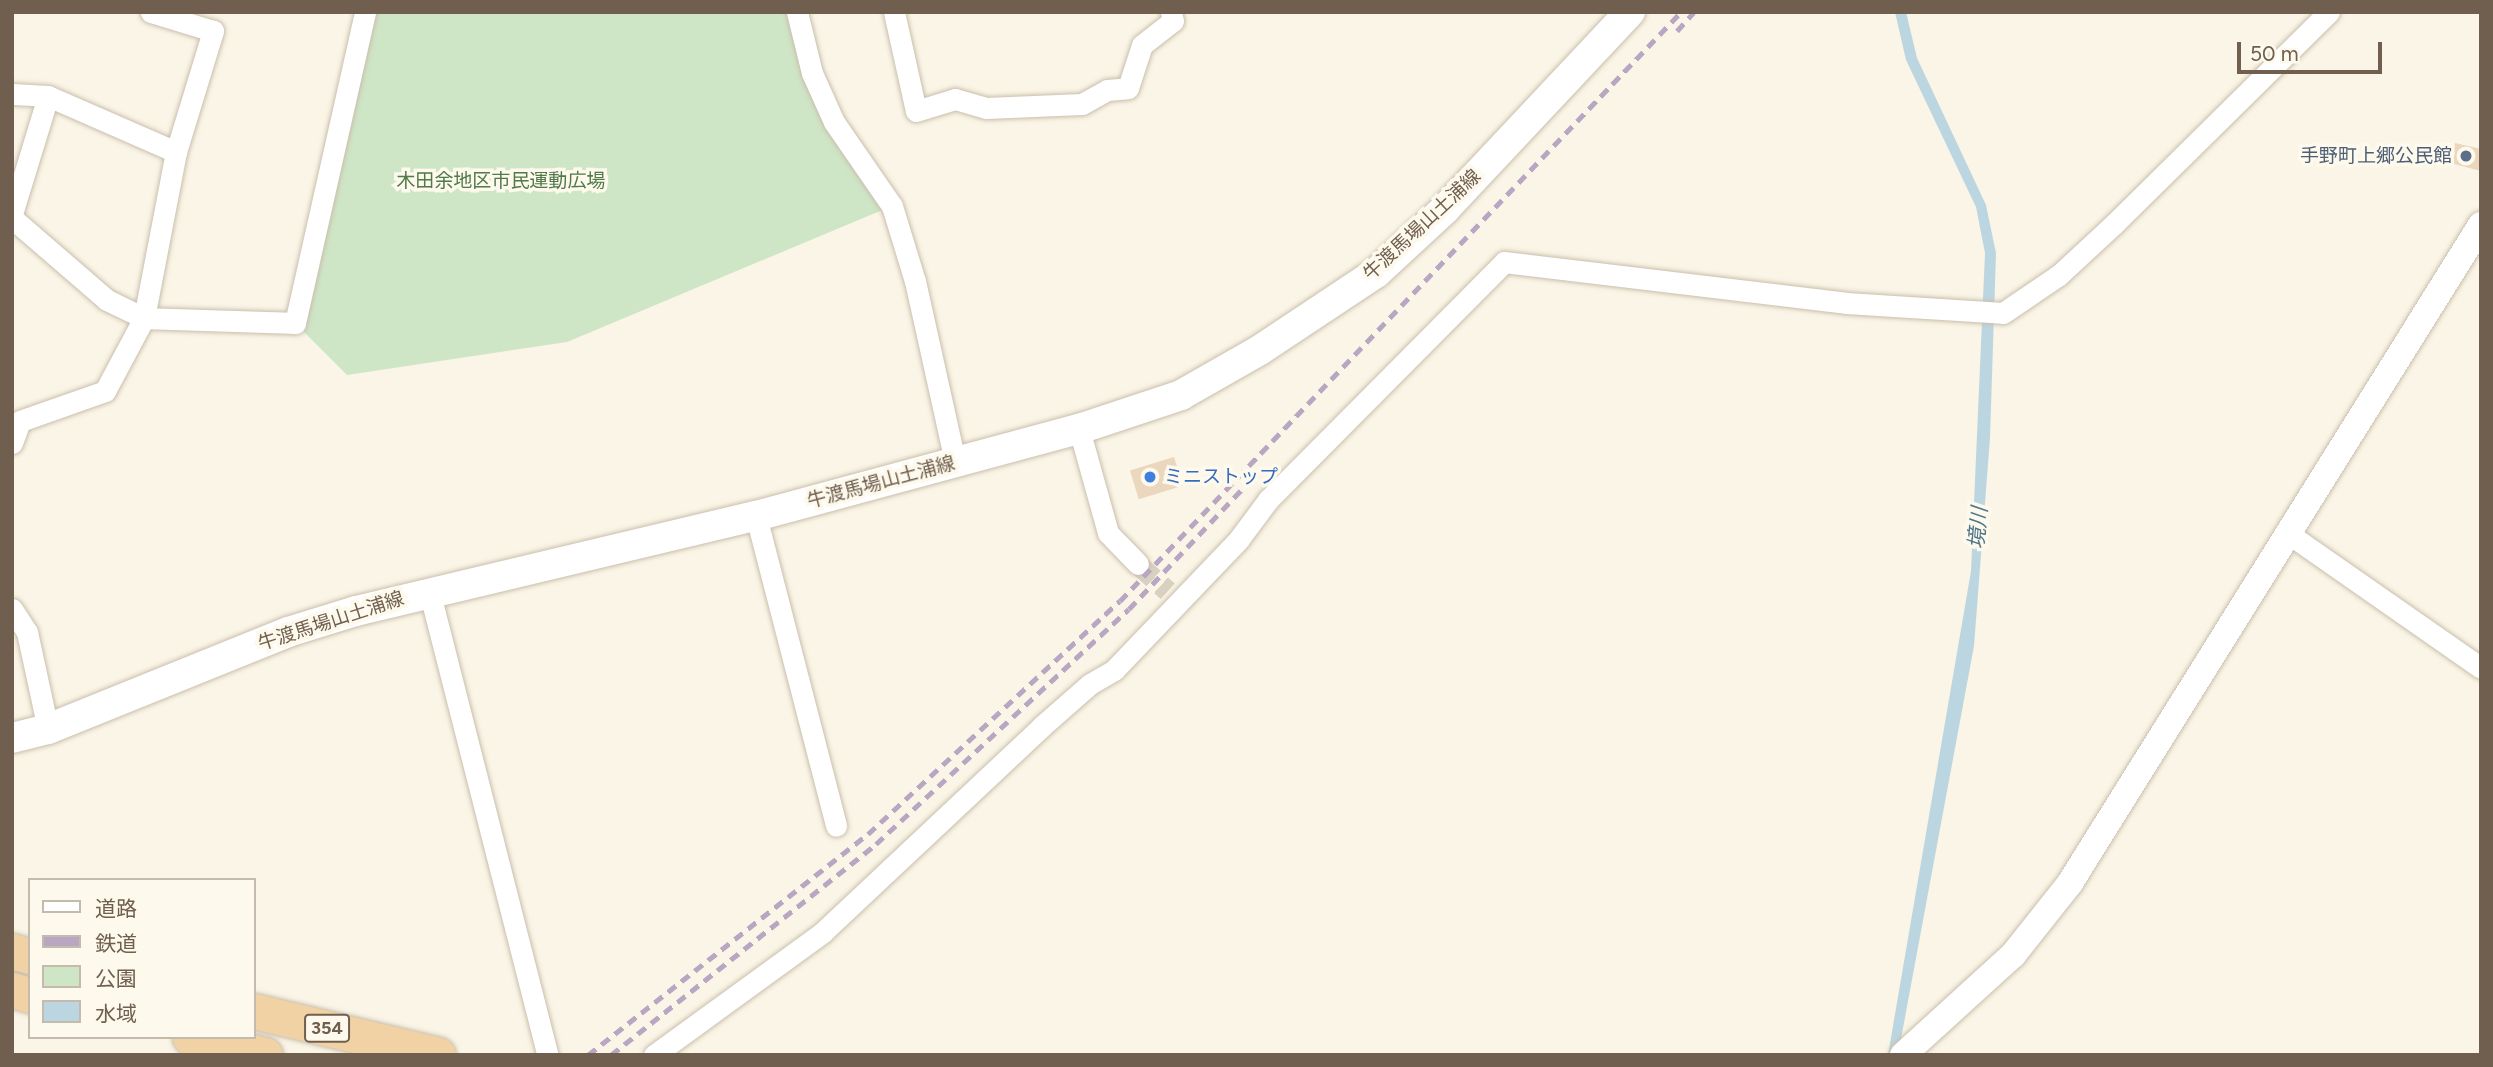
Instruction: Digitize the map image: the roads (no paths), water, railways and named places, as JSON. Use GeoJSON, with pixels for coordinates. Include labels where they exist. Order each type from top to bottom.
{"type":"FeatureCollection","features":[{"type":"Feature","properties":{"kind":"highway","name":"354"},"geometry":{"type":"LineString","coordinates":[[256,1011],[438,1055]]}},
{"type":"Feature","properties":{"kind":"highway"},"geometry":{"type":"LineString","coordinates":[[198,1039],[265,1055]]}},
{"type":"Feature","properties":{"kind":"main road","name":"牛渡馬場山土浦線"},"geometry":{"type":"LineString","coordinates":[[12,738],[48,729],[288,632],[429,590],[756,516],[1079,429],[1148,408],[1202,384],[1376,273],[1444,210],[1630,12]]}},
{"type":"Feature","properties":{"kind":"street"},"geometry":{"type":"LineString","coordinates":[[12,443],[20,421],[105,391],[144,318],[176,152],[216,22],[151,12]]}},
{"type":"Feature","properties":{"kind":"street"},"geometry":{"type":"LineString","coordinates":[[48,96],[12,216],[107,300],[144,318],[295,323],[365,12]]}},
{"type":"Feature","properties":{"kind":"street"},"geometry":{"type":"LineString","coordinates":[[797,12],[812,73],[834,122],[892,206],[915,281],[955,462]]}},
{"type":"Feature","properties":{"kind":"street"},"geometry":{"type":"LineString","coordinates":[[894,12],[916,111],[955,99],[986,108],[1082,104],[1107,90],[1128,89],[1142,45],[1173,21],[1171,12]]}},
{"type":"Feature","properties":{"kind":"street"},"geometry":{"type":"LineString","coordinates":[[653,1055],[823,932],[1041,727],[1090,684],[1114,670],[1176,596],[1504,262],[1978,314],[2003,313],[2059,275],[2087,250],[2329,12]]}},
{"type":"Feature","properties":{"kind":"street"},"geometry":{"type":"LineString","coordinates":[[12,94],[48,96],[176,152]]}},
{"type":"Feature","properties":{"kind":"street"},"geometry":{"type":"LineString","coordinates":[[1904,1054],[2013,956],[2070,883],[2481,225]]}},
{"type":"Feature","properties":{"kind":"street"},"geometry":{"type":"LineString","coordinates":[[1079,429],[1108,533],[1138,564]]}},
{"type":"Feature","properties":{"kind":"street"},"geometry":{"type":"LineString","coordinates":[[756,516],[836,826]]}},
{"type":"Feature","properties":{"kind":"street"},"geometry":{"type":"LineString","coordinates":[[2289,534],[2481,668]]}},
{"type":"Feature","properties":{"kind":"street"},"geometry":{"type":"LineString","coordinates":[[429,590],[547,1054]]}},
{"type":"Feature","properties":{"kind":"street"},"geometry":{"type":"LineString","coordinates":[[12,609],[27,632],[48,729]]}},
{"type":"Feature","properties":{"kind":"water","name":"境川"},"geometry":{"type":"Polygon","coordinates":[[[1895,12],[1906,12],[1917,58],[1986,205],[1996,253],[1990,438],[1974,646],[1898,1055],[1888,1055],[1971,571],[1985,253],[1976,207],[1906,60],[1895,12]]]}},
{"type":"Feature","properties":{"kind":"tunnel"},"geometry":{"type":"LineString","coordinates":[[1138,564],[1168,591]]}},
{"type":"Feature","properties":{"kind":"railway"},"geometry":{"type":"LineString","coordinates":[[588,1055],[868,834],[1120,601],[1681,12]]}},
{"type":"Feature","properties":{"kind":"railway"},"geometry":{"type":"LineString","coordinates":[[1677,31],[1694,12]]}},
{"type":"Feature","properties":{"kind":"railway"},"geometry":{"type":"LineString","coordinates":[[611,1055],[876,844],[1129,609],[1243,488]]}},
{"type":"Feature","properties":{"kind":"place","name":"手野町上郷公民館"},"geometry":{"type":"Point","coordinates":[2466,156]}},
{"type":"Feature","properties":{"kind":"place","name":"ミニストップ"},"geometry":{"type":"Point","coordinates":[1150,477]}},
{"type":"Feature","properties":{"kind":"park label","name":"木田余地区市民運動広場"},"geometry":{"type":"Point","coordinates":[501,181]}}]}
